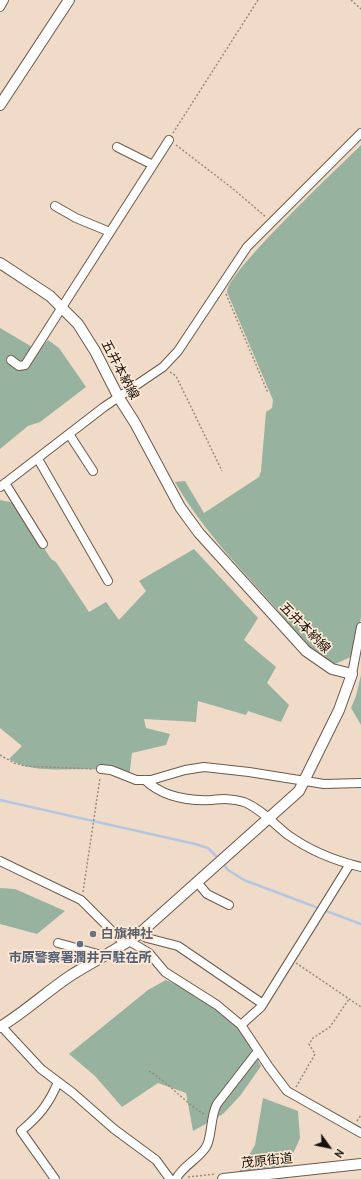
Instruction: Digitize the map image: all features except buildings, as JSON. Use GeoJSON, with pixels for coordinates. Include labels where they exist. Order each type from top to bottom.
{"type":"FeatureCollection","features":[{"type":"Feature","properties":{"kind":"main road"},"geometry":{"type":"LineString","coordinates":[[0,105],[69,0]]}},
{"type":"Feature","properties":{"kind":"main road","name":"五井本納線"},"geometry":{"type":"LineString","coordinates":[[0,263],[50,296],[78,324],[87,337],[119,398],[135,422],[180,506],[199,533],[306,651],[332,669],[352,674]]}},
{"type":"Feature","properties":{"kind":"main road"},"geometry":{"type":"LineString","coordinates":[[0,1026],[19,1015],[72,975],[106,956],[139,934],[299,791],[306,780],[346,693],[352,674]]}},
{"type":"Feature","properties":{"kind":"main road","name":"茂原街道"},"geometry":{"type":"LineString","coordinates":[[223,1179],[361,1164]]}},
{"type":"Feature","properties":{"kind":"street"},"geometry":{"type":"LineString","coordinates":[[0,7],[4,0]]}},
{"type":"Feature","properties":{"kind":"street"},"geometry":{"type":"LineString","coordinates":[[43,544],[3,485],[69,434],[163,367],[178,351],[247,247],[361,133]]}},
{"type":"Feature","properties":{"kind":"street"},"geometry":{"type":"LineString","coordinates":[[11,360],[19,366],[25,365],[169,140]]}},
{"type":"Feature","properties":{"kind":"street"},"geometry":{"type":"LineString","coordinates":[[117,147],[153,165]]}},
{"type":"Feature","properties":{"kind":"street"},"geometry":{"type":"LineString","coordinates":[[54,206],[76,218],[110,232]]}},
{"type":"Feature","properties":{"kind":"street"},"geometry":{"type":"LineString","coordinates":[[69,434],[93,471]]}},
{"type":"Feature","properties":{"kind":"street"},"geometry":{"type":"LineString","coordinates":[[38,459],[108,581]]}},
{"type":"Feature","properties":{"kind":"street"},"geometry":{"type":"LineString","coordinates":[[352,674],[361,628]]}},
{"type":"Feature","properties":{"kind":"street"},"geometry":{"type":"LineString","coordinates":[[101,769],[111,770],[136,780],[145,780],[204,767],[306,780],[324,784],[361,783]]}},
{"type":"Feature","properties":{"kind":"street"},"geometry":{"type":"LineString","coordinates":[[145,780],[152,787],[171,795],[190,800],[226,798],[244,802],[269,818],[302,844],[350,864],[361,867]]}},
{"type":"Feature","properties":{"kind":"street"},"geometry":{"type":"LineString","coordinates":[[0,861],[82,900],[127,943],[149,953],[165,972],[217,1005],[241,1025],[269,1068],[287,1091],[361,1133]]}},
{"type":"Feature","properties":{"kind":"street"},"geometry":{"type":"LineString","coordinates":[[241,1025],[263,1004],[292,960],[350,864]]}},
{"type":"Feature","properties":{"kind":"street"},"geometry":{"type":"LineString","coordinates":[[198,882],[207,894],[229,905]]}},
{"type":"Feature","properties":{"kind":"street"},"geometry":{"type":"LineString","coordinates":[[139,934],[147,938],[178,946],[263,1004]]}},
{"type":"Feature","properties":{"kind":"street"},"geometry":{"type":"LineString","coordinates":[[58,943],[106,956]]}},
{"type":"Feature","properties":{"kind":"street"},"geometry":{"type":"LineString","coordinates":[[0,1026],[40,1069],[58,1082],[114,1129],[137,1144],[156,1160],[170,1179]]}},
{"type":"Feature","properties":{"kind":"street"},"geometry":{"type":"LineString","coordinates":[[176,1179],[180,1170],[207,1146],[212,1116],[216,1104],[258,1051]]}},
{"type":"Feature","properties":{"kind":"street"},"geometry":{"type":"LineString","coordinates":[[55,1179],[21,1132],[39,1116],[52,1096],[58,1082]]}},
{"type":"Feature","properties":{"kind":"path"},"geometry":{"type":"LineString","coordinates":[[258,0],[169,140],[232,188],[272,222]]}},
{"type":"Feature","properties":{"kind":"path"},"geometry":{"type":"LineString","coordinates":[[351,0],[361,9]]}},
{"type":"Feature","properties":{"kind":"path"},"geometry":{"type":"LineString","coordinates":[[222,285],[268,393]]}},
{"type":"Feature","properties":{"kind":"path"},"geometry":{"type":"LineString","coordinates":[[163,367],[176,376],[222,471]]}},
{"type":"Feature","properties":{"kind":"path"},"geometry":{"type":"LineString","coordinates":[[0,755],[14,763],[25,766],[101,769],[82,900]]}},
{"type":"Feature","properties":{"kind":"path"},"geometry":{"type":"LineString","coordinates":[[292,960],[361,1006]]}},
{"type":"Feature","properties":{"kind":"path"},"geometry":{"type":"LineString","coordinates":[[292,1093],[316,1054],[309,1044],[313,1038],[330,1027],[349,999]]}},
{"type":"Feature","properties":{"kind":"path"},"geometry":{"type":"LineString","coordinates":[[149,1071],[170,1086],[192,1106],[212,1116]]}},
{"type":"Feature","properties":{"kind":"green space"},"geometry":{"type":"Polygon","coordinates":[[[361,145],[361,617],[353,656],[335,664],[317,653],[309,646],[234,562],[197,516],[175,482],[185,481],[204,513],[259,477],[261,471],[266,412],[272,408],[273,400],[227,292],[232,281],[264,242],[309,195],[361,145]]]}},
{"type":"Feature","properties":{"kind":"green space"},"geometry":{"type":"Polygon","coordinates":[[[0,328],[39,351],[48,340],[59,348],[86,387],[40,422],[28,426],[0,449],[0,328]]]}},
{"type":"Feature","properties":{"kind":"green space"},"geometry":{"type":"Polygon","coordinates":[[[0,500],[15,503],[51,559],[56,562],[89,612],[106,602],[119,620],[146,591],[139,581],[194,549],[258,618],[244,640],[276,667],[267,683],[289,705],[281,722],[248,711],[246,715],[198,701],[196,722],[144,719],[146,728],[170,734],[166,745],[132,753],[129,778],[103,770],[43,769],[20,764],[9,759],[22,746],[0,728],[0,500]]]}},
{"type":"Feature","properties":{"kind":"green space"},"geometry":{"type":"Polygon","coordinates":[[[361,675],[361,725],[351,708],[356,696],[361,675]]]}},
{"type":"Feature","properties":{"kind":"green space"},"geometry":{"type":"Polygon","coordinates":[[[0,888],[15,889],[65,911],[37,934],[0,924],[0,888]]]}},
{"type":"Feature","properties":{"kind":"green space"},"geometry":{"type":"Polygon","coordinates":[[[166,980],[227,1008],[261,1066],[240,1096],[223,1114],[193,1131],[186,1093],[158,1083],[122,1107],[95,1076],[69,1054],[148,990],[166,980]]]}},
{"type":"Feature","properties":{"kind":"green space"},"geometry":{"type":"Polygon","coordinates":[[[263,1098],[298,1111],[300,1138],[282,1179],[235,1179],[255,1145],[263,1098]]]}},
{"type":"Feature","properties":{"kind":"waterway"},"geometry":{"type":"LineString","coordinates":[[0,800],[195,844],[208,848],[219,859]]}},
{"type":"Feature","properties":{"kind":"waterway"},"geometry":{"type":"LineString","coordinates":[[222,863],[228,870],[244,880],[361,924]]}},
{"type":"Feature","properties":{"kind":"place","name":"白旗神社"},"geometry":{"type":"Point","coordinates":[93,934]}},
{"type":"Feature","properties":{"kind":"place","name":"市原警察署潤井戸駐在所"},"geometry":{"type":"Point","coordinates":[80,944]}}]}
